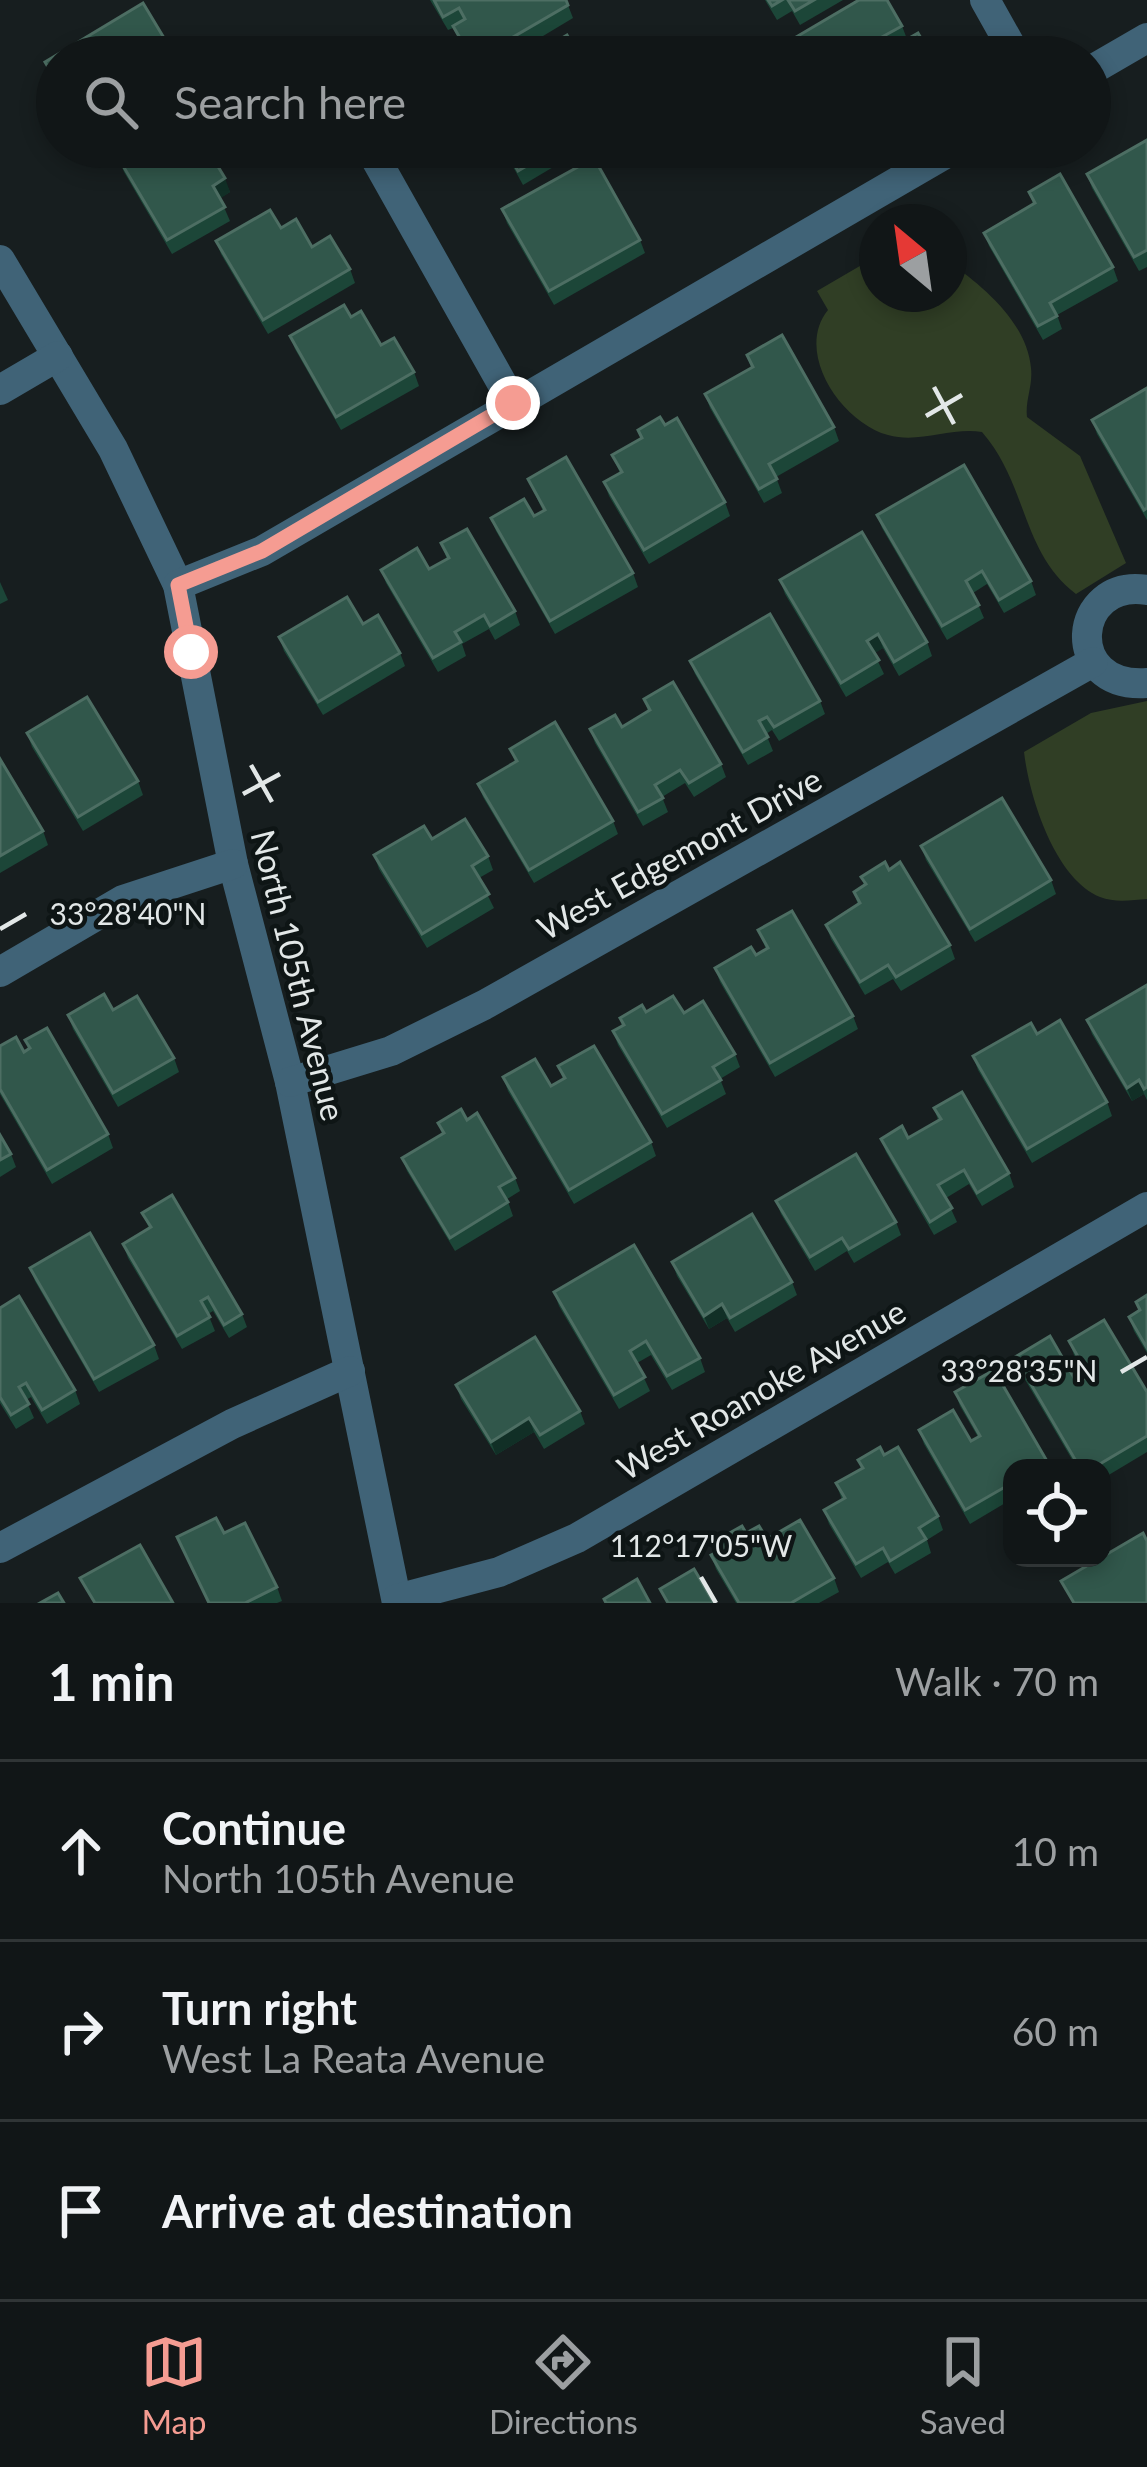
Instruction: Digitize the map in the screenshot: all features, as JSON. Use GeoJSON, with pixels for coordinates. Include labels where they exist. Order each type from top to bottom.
{"type":"FeatureCollection","features":[{"type":"Feature","properties":{"kind":"street"},"geometry":{"type":"LineString","coordinates":[[985,0],[1005,36]]}},
{"type":"Feature","properties":{"kind":"street"},"geometry":{"type":"LineString","coordinates":[[1111,59],[1147,38]]}},
{"type":"Feature","properties":{"kind":"street"},"geometry":{"type":"LineString","coordinates":[[381,168],[513,403]]}},
{"type":"Feature","properties":{"kind":"street"},"geometry":{"type":"LineString","coordinates":[[178,585],[262,551],[921,168]]}},
{"type":"Feature","properties":{"kind":"street","name":"North 105th Avenue"},"geometry":{"type":"LineString","coordinates":[[0,260],[112,449],[178,585],[233,864],[290,1082],[397,1601]]}},
{"type":"Feature","properties":{"kind":"street"},"geometry":{"type":"LineString","coordinates":[[0,390],[58,356]]}},
{"type":"Feature","properties":{"kind":"street"},"geometry":{"type":"LineString","coordinates":[[1147,590],[1118,591],[1091,614],[1086,644],[1093,662],[1114,680],[1147,683]]}},
{"type":"Feature","properties":{"kind":"street","name":"West Edgemont Drive"},"geometry":{"type":"LineString","coordinates":[[290,1082],[392,1051],[484,1005],[1093,662]]}},
{"type":"Feature","properties":{"kind":"street"},"geometry":{"type":"LineString","coordinates":[[0,972],[123,900],[233,864]]}},
{"type":"Feature","properties":{"kind":"street","name":"West Roanoke Avenue"},"geometry":{"type":"LineString","coordinates":[[397,1601],[499,1572],[577,1538],[1147,1207]]}},
{"type":"Feature","properties":{"kind":"street"},"geometry":{"type":"LineString","coordinates":[[0,1548],[232,1424],[350,1371]]}},
{"type":"Feature","properties":{"kind":"green space"},"geometry":{"type":"Polygon","coordinates":[[[859,266],[859,312],[967,312],[967,276],[976,283],[1013,321],[1028,352],[1027,417],[1080,456],[1126,563],[1076,594],[1045,558],[997,452],[982,432],[900,437],[871,428],[854,416],[839,401],[820,365],[816,345],[828,310],[817,291],[859,266]]]}},
{"type":"Feature","properties":{"kind":"green space"},"geometry":{"type":"Polygon","coordinates":[[[1147,701],[1147,899],[1112,900],[1084,887],[1057,854],[1038,812],[1024,752],[1091,713],[1147,701]]]}},
{"type":"Feature","properties":{"kind":"building"},"geometry":{"type":"Polygon","coordinates":[[[434,0],[566,0],[568,5],[515,36],[459,36],[453,26],[465,19],[459,8],[443,17],[434,0]]]}},
{"type":"Feature","properties":{"kind":"building"},"geometry":{"type":"Polygon","coordinates":[[[788,0],[814,0],[795,11],[788,0]]]}},
{"type":"Feature","properties":{"kind":"building"},"geometry":{"type":"Polygon","coordinates":[[[859,0],[887,0],[902,26],[884,36],[798,36],[859,0]]]}},
{"type":"Feature","properties":{"kind":"building"},"geometry":{"type":"Polygon","coordinates":[[[143,3],[163,36],[88,36],[143,3]]]}},
{"type":"Feature","properties":{"kind":"building"},"geometry":{"type":"Polygon","coordinates":[[[1147,140],[1147,250],[1134,257],[1087,174],[1111,168],[1111,160],[1147,140]]]}},
{"type":"Feature","properties":{"kind":"building"},"geometry":{"type":"Polygon","coordinates":[[[124,168],[219,168],[225,178],[213,186],[225,207],[167,240],[124,168]]]}},
{"type":"Feature","properties":{"kind":"building"},"geometry":{"type":"Polygon","coordinates":[[[576,168],[600,168],[640,240],[549,291],[502,209],[576,168]]]}},
{"type":"Feature","properties":{"kind":"building"},"geometry":{"type":"Polygon","coordinates":[[[1060,174],[1113,267],[1050,303],[1057,316],[1038,326],[984,233],[1035,203],[1029,192],[1060,174]]]}},
{"type":"Feature","properties":{"kind":"building"},"geometry":{"type":"Polygon","coordinates":[[[270,210],[281,228],[296,219],[312,247],[330,236],[350,269],[263,320],[216,241],[270,210]]]}},
{"type":"Feature","properties":{"kind":"building"},"geometry":{"type":"Polygon","coordinates":[[[344,305],[351,317],[361,311],[381,345],[394,338],[414,372],[336,417],[290,336],[344,305]]]}},
{"type":"Feature","properties":{"kind":"building"},"geometry":{"type":"Polygon","coordinates":[[[782,335],[834,427],[769,464],[777,479],[759,489],[705,394],[753,367],[747,355],[782,335]]]}},
{"type":"Feature","properties":{"kind":"building"},"geometry":{"type":"Polygon","coordinates":[[[1147,388],[1147,508],[1144,510],[1092,420],[1147,388]]]}},
{"type":"Feature","properties":{"kind":"building"},"geometry":{"type":"Polygon","coordinates":[[[660,417],[665,425],[677,418],[725,502],[644,550],[604,482],[622,472],[612,455],[642,438],[638,430],[660,417]]]}},
{"type":"Feature","properties":{"kind":"building"},"geometry":{"type":"Polygon","coordinates":[[[566,457],[633,573],[550,621],[491,518],[524,499],[534,516],[545,510],[528,479],[566,457]]]}},
{"type":"Feature","properties":{"kind":"building"},"geometry":{"type":"Polygon","coordinates":[[[964,465],[1031,581],[999,600],[982,571],[966,581],[979,605],[942,626],[877,515],[964,465]]]}},
{"type":"Feature","properties":{"kind":"building"},"geometry":{"type":"Polygon","coordinates":[[[467,529],[515,611],[490,626],[484,615],[455,632],[461,642],[433,658],[381,570],[417,548],[429,569],[449,558],[441,543],[467,529]]]}},
{"type":"Feature","properties":{"kind":"building"},"geometry":{"type":"Polygon","coordinates":[[[862,532],[927,642],[894,662],[878,634],[867,641],[879,660],[841,683],[780,580],[862,532]]]}},
{"type":"Feature","properties":{"kind":"building"},"geometry":{"type":"Polygon","coordinates":[[[347,597],[363,624],[378,615],[400,653],[318,702],[279,637],[347,597]]]}},
{"type":"Feature","properties":{"kind":"building"},"geometry":{"type":"Polygon","coordinates":[[[770,614],[820,701],[774,727],[767,717],[759,721],[768,737],[743,752],[690,661],[770,614]]]}},
{"type":"Feature","properties":{"kind":"building"},"geometry":{"type":"Polygon","coordinates":[[[673,682],[721,764],[689,783],[680,770],[655,785],[663,798],[638,812],[590,729],[615,715],[622,727],[650,710],[644,699],[673,682]]]}},
{"type":"Feature","properties":{"kind":"building"},"geometry":{"type":"Polygon","coordinates":[[[87,697],[138,781],[78,817],[27,733],[87,697]]]}},
{"type":"Feature","properties":{"kind":"building"},"geometry":{"type":"Polygon","coordinates":[[[555,722],[613,821],[529,870],[478,784],[517,761],[510,749],[555,722]]]}},
{"type":"Feature","properties":{"kind":"building"},"geometry":{"type":"Polygon","coordinates":[[[0,759],[43,831],[0,856],[0,759]]]}},
{"type":"Feature","properties":{"kind":"building"},"geometry":{"type":"Polygon","coordinates":[[[1002,798],[1051,880],[970,929],[921,846],[1002,798]]]}},
{"type":"Feature","properties":{"kind":"building"},"geometry":{"type":"Polygon","coordinates":[[[465,819],[488,856],[472,866],[489,894],[422,934],[374,855],[424,826],[432,839],[465,819]]]}},
{"type":"Feature","properties":{"kind":"building"},"geometry":{"type":"Polygon","coordinates":[[[885,862],[889,870],[900,862],[950,945],[896,977],[888,965],[860,982],[826,925],[860,903],[854,892],[866,884],[861,877],[885,862]]]}},
{"type":"Feature","properties":{"kind":"building"},"geometry":{"type":"Polygon","coordinates":[[[792,911],[853,1016],[770,1063],[715,968],[751,947],[756,955],[768,948],[758,930],[792,911]]]}},
{"type":"Feature","properties":{"kind":"building"},"geometry":{"type":"Polygon","coordinates":[[[1147,985],[1147,1087],[1139,1080],[1127,1088],[1087,1020],[1147,985]]]}},
{"type":"Feature","properties":{"kind":"building"},"geometry":{"type":"Polygon","coordinates":[[[104,994],[113,1010],[137,996],[174,1058],[113,1093],[68,1015],[104,994]]]}},
{"type":"Feature","properties":{"kind":"building"},"geometry":{"type":"Polygon","coordinates":[[[673,996],[684,1013],[703,1001],[735,1054],[713,1067],[721,1080],[662,1114],[613,1031],[624,1025],[620,1018],[642,1005],[646,1012],[673,996]]]}},
{"type":"Feature","properties":{"kind":"building"},"geometry":{"type":"Polygon","coordinates":[[[1060,1020],[1107,1102],[1027,1149],[973,1056],[1031,1023],[1037,1034],[1060,1020]]]}},
{"type":"Feature","properties":{"kind":"building"},"geometry":{"type":"Polygon","coordinates":[[[47,1028],[108,1134],[47,1170],[0,1089],[0,1046],[16,1037],[24,1052],[30,1048],[25,1040],[47,1028]]]}},
{"type":"Feature","properties":{"kind":"building"},"geometry":{"type":"Polygon","coordinates":[[[594,1046],[651,1142],[569,1190],[503,1077],[535,1059],[551,1086],[565,1078],[558,1066],[594,1046]]]}},
{"type":"Feature","properties":{"kind":"building"},"geometry":{"type":"Polygon","coordinates":[[[962,1092],[1009,1173],[977,1193],[964,1170],[938,1185],[952,1208],[930,1222],[881,1139],[902,1126],[908,1138],[941,1119],[934,1108],[962,1092]]]}},
{"type":"Feature","properties":{"kind":"building"},"geometry":{"type":"Polygon","coordinates":[[[461,1109],[467,1120],[477,1113],[515,1178],[499,1187],[508,1202],[450,1238],[402,1158],[444,1133],[438,1123],[461,1109]]]}},
{"type":"Feature","properties":{"kind":"building"},"geometry":{"type":"Polygon","coordinates":[[[0,1135],[11,1154],[0,1160],[0,1135]]]}},
{"type":"Feature","properties":{"kind":"building"},"geometry":{"type":"Polygon","coordinates":[[[856,1154],[896,1222],[849,1249],[842,1238],[810,1257],[776,1201],[856,1154]]]}},
{"type":"Feature","properties":{"kind":"building"},"geometry":{"type":"Polygon","coordinates":[[[172,1195],[242,1314],[224,1325],[208,1297],[201,1301],[210,1317],[177,1336],[123,1244],[151,1227],[142,1213],[172,1195]]]}},
{"type":"Feature","properties":{"kind":"building"},"geometry":{"type":"Polygon","coordinates":[[[752,1214],[792,1282],[730,1318],[722,1304],[704,1316],[672,1262],[752,1214]]]}},
{"type":"Feature","properties":{"kind":"building"},"geometry":{"type":"Polygon","coordinates":[[[90,1233],[154,1345],[94,1379],[30,1268],[90,1233]]]}},
{"type":"Feature","properties":{"kind":"building"},"geometry":{"type":"Polygon","coordinates":[[[634,1245],[700,1358],[667,1376],[646,1341],[630,1351],[645,1377],[614,1395],[554,1292],[634,1245]]]}},
{"type":"Feature","properties":{"kind":"building"},"geometry":{"type":"Polygon","coordinates":[[[1147,1295],[1147,1348],[1129,1317],[1140,1310],[1136,1302],[1147,1295]]]}},
{"type":"Feature","properties":{"kind":"building"},"geometry":{"type":"Polygon","coordinates":[[[19,1296],[75,1390],[42,1410],[26,1383],[19,1387],[29,1404],[11,1415],[0,1397],[0,1308],[19,1296]]]}},
{"type":"Feature","properties":{"kind":"building"},"geometry":{"type":"Polygon","coordinates":[[[1104,1320],[1147,1392],[1147,1436],[1108,1459],[1075,1459],[1015,1357],[1050,1336],[1077,1383],[1089,1376],[1069,1341],[1104,1320]]]}},
{"type":"Feature","properties":{"kind":"building"},"geometry":{"type":"Polygon","coordinates":[[[535,1337],[580,1411],[540,1435],[529,1418],[491,1442],[456,1385],[535,1337]]]}},
{"type":"Feature","properties":{"kind":"building"},"geometry":{"type":"Polygon","coordinates":[[[994,1370],[1046,1459],[1003,1459],[1003,1488],[965,1510],[919,1430],[953,1410],[971,1441],[980,1436],[955,1392],[994,1370]]]}},
{"type":"Feature","properties":{"kind":"building"},"geometry":{"type":"Polygon","coordinates":[[[880,1447],[884,1455],[898,1447],[938,1516],[919,1528],[926,1539],[890,1561],[883,1548],[856,1564],[824,1510],[845,1498],[836,1483],[863,1468],[858,1460],[880,1447]]]}},
{"type":"Feature","properties":{"kind":"building"},"geometry":{"type":"Polygon","coordinates":[[[216,1518],[224,1533],[245,1523],[277,1587],[245,1603],[209,1603],[177,1537],[216,1518]]]}},
{"type":"Feature","properties":{"kind":"building"},"geometry":{"type":"Polygon","coordinates":[[[800,1520],[834,1578],[791,1603],[739,1603],[711,1555],[724,1548],[719,1539],[742,1526],[746,1533],[759,1526],[767,1539],[800,1520]]]}},
{"type":"Feature","properties":{"kind":"building"},"geometry":{"type":"Polygon","coordinates":[[[1143,1533],[1147,1603],[1074,1603],[1061,1581],[1085,1567],[1111,1567],[1111,1552],[1143,1533]]]}},
{"type":"Feature","properties":{"kind":"building"},"geometry":{"type":"Polygon","coordinates":[[[140,1545],[173,1603],[95,1603],[80,1578],[140,1545]]]}},
{"type":"Feature","properties":{"kind":"building"},"geometry":{"type":"Polygon","coordinates":[[[694,1569],[714,1603],[668,1603],[660,1589],[694,1569]]]}},
{"type":"Feature","properties":{"kind":"building"},"geometry":{"type":"Polygon","coordinates":[[[637,1579],[650,1603],[606,1603],[604,1599],[637,1579]]]}},
{"type":"Feature","properties":{"kind":"building"},"geometry":{"type":"Polygon","coordinates":[[[58,1593],[64,1603],[40,1603],[58,1593]]]}},
{"type":"Feature","properties":{"kind":"route"},"geometry":{"type":"LineString","coordinates":[[191,652],[178,585],[262,551],[513,403]]}}]}
